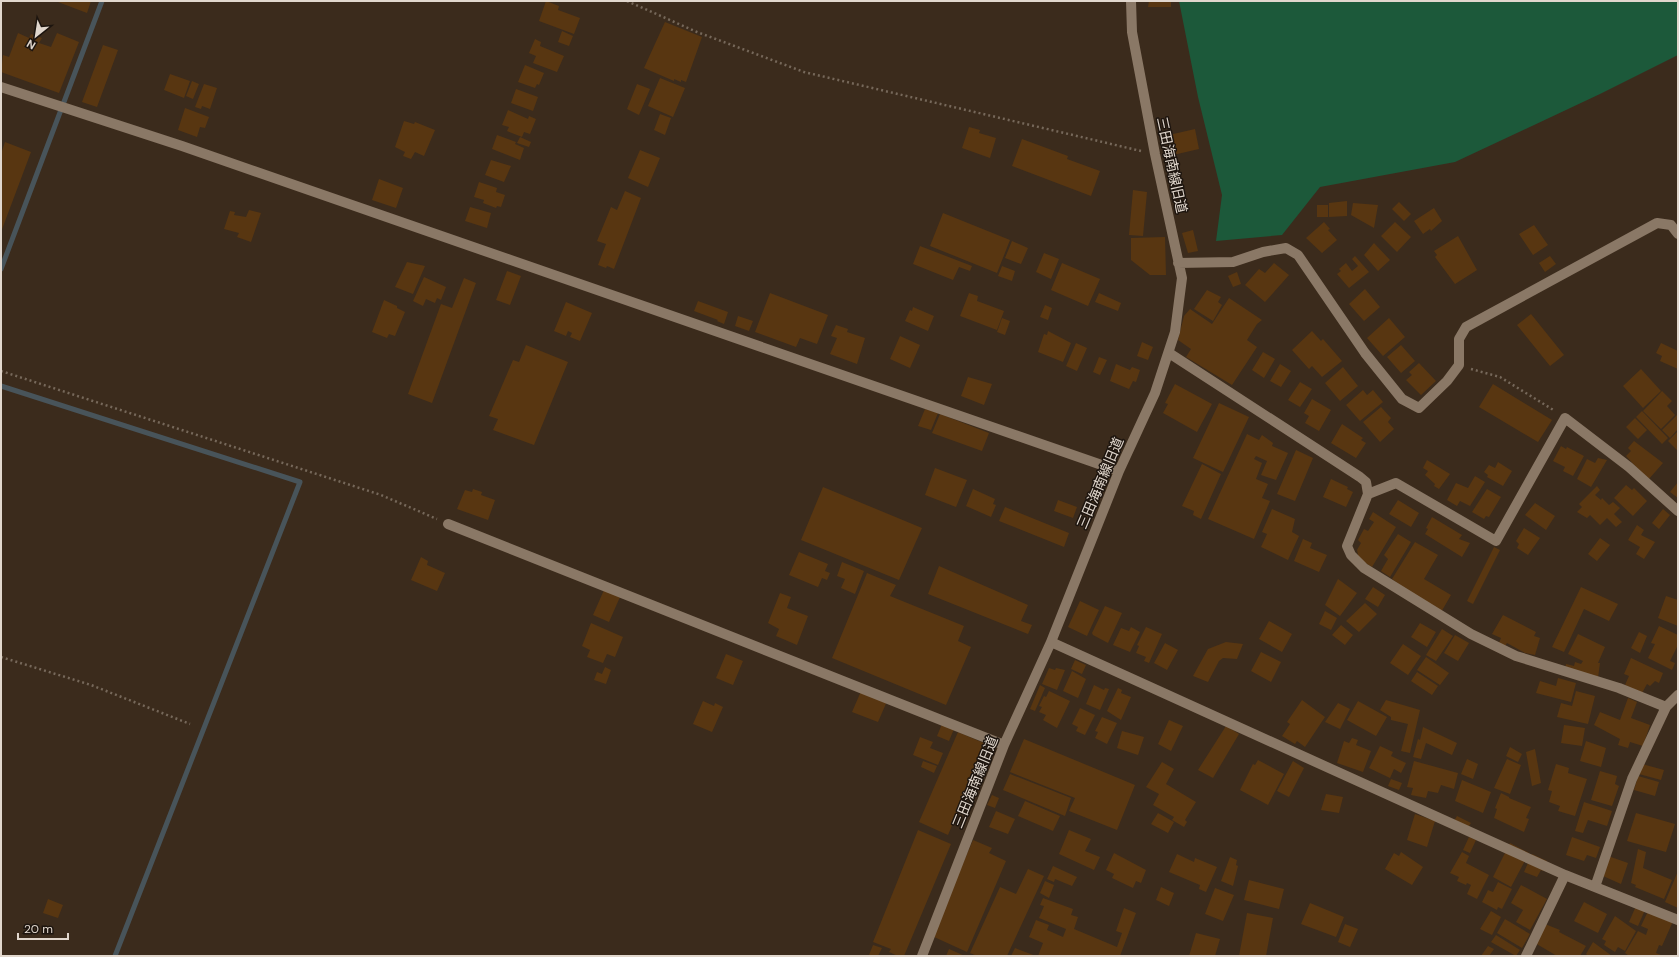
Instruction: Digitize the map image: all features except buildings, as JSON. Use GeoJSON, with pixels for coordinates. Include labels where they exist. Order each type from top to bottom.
{"type":"FeatureCollection","features":[{"type":"Feature","properties":{"kind":"street","name":"三田海南線旧道"},"geometry":{"type":"LineString","coordinates":[[922,956],[1004,744],[1051,642],[1119,471],[1155,393],[1175,332],[1182,278],[1155,154],[1132,32],[1131,1]]}},
{"type":"Feature","properties":{"kind":"street"},"geometry":{"type":"LineString","coordinates":[[1,87],[182,146],[1119,471]]}},
{"type":"Feature","properties":{"kind":"street"},"geometry":{"type":"LineString","coordinates":[[1178,263],[1233,262],[1263,252],[1286,248],[1298,255],[1365,353],[1402,399],[1419,408],[1447,381],[1459,365],[1459,339],[1466,328],[1657,223],[1671,225],[1678,234]]}},
{"type":"Feature","properties":{"kind":"street"},"geometry":{"type":"LineString","coordinates":[[1168,353],[1366,482],[1368,494],[1347,546],[1351,555],[1364,568],[1470,634],[1516,656],[1618,688],[1666,707]]}},
{"type":"Feature","properties":{"kind":"street"},"geometry":{"type":"LineString","coordinates":[[1368,494],[1396,483],[1496,541],[1565,418],[1629,467],[1678,511]]}},
{"type":"Feature","properties":{"kind":"street"},"geometry":{"type":"LineString","coordinates":[[448,524],[1004,744]]}},
{"type":"Feature","properties":{"kind":"street"},"geometry":{"type":"LineString","coordinates":[[1051,642],[1566,875],[1678,920]]}},
{"type":"Feature","properties":{"kind":"street"},"geometry":{"type":"LineString","coordinates":[[1595,887],[1632,779],[1666,707],[1678,695]]}},
{"type":"Feature","properties":{"kind":"street"},"geometry":{"type":"LineString","coordinates":[[1526,956],[1566,875]]}},
{"type":"Feature","properties":{"kind":"path"},"geometry":{"type":"LineString","coordinates":[[627,1],[697,32],[804,72],[1155,154]]}},
{"type":"Feature","properties":{"kind":"path"},"geometry":{"type":"LineString","coordinates":[[1459,365],[1500,377],[1565,418]]}},
{"type":"Feature","properties":{"kind":"path"},"geometry":{"type":"LineString","coordinates":[[1,371],[381,495],[448,524]]}},
{"type":"Feature","properties":{"kind":"path"},"geometry":{"type":"LineString","coordinates":[[1,657],[90,685],[190,724]]}},
{"type":"Feature","properties":{"kind":"green space"},"geometry":{"type":"Polygon","coordinates":[[[1179,1],[1678,1],[1678,55],[1600,94],[1455,162],[1320,187],[1282,235],[1216,241],[1222,195],[1198,97],[1179,1]]]}},
{"type":"Feature","properties":{"kind":"waterway"},"geometry":{"type":"LineString","coordinates":[[1,269],[102,1]]}},
{"type":"Feature","properties":{"kind":"waterway"},"geometry":{"type":"LineString","coordinates":[[1,386],[300,482],[115,956]]}}]}
